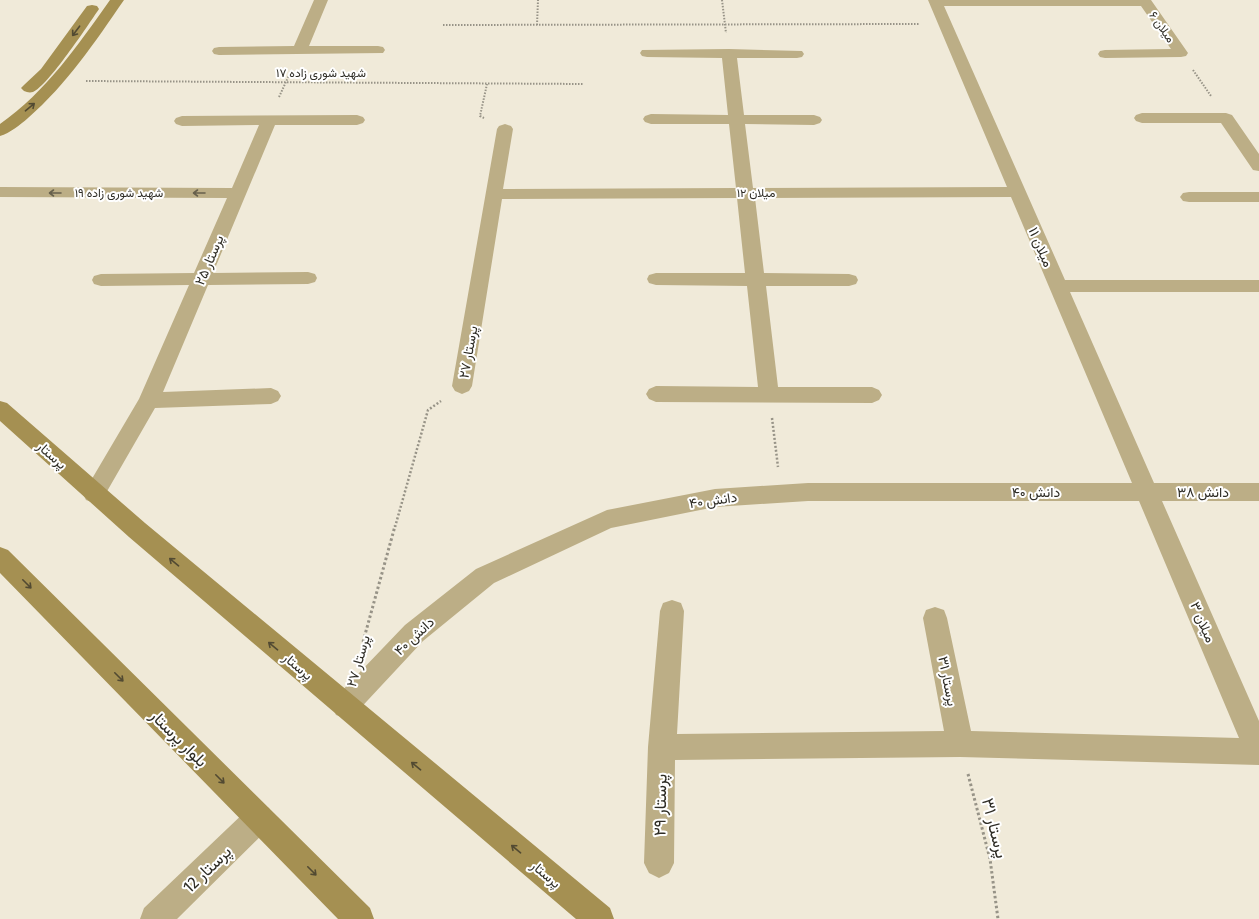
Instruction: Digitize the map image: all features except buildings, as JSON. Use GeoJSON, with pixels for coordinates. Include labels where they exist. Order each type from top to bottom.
{"type":"FeatureCollection","features":[{"type":"Feature","properties":{"kind":"main road"},"geometry":{"type":"LineString","coordinates":[[19,99],[46,72],[99,0]]}},
{"type":"Feature","properties":{"kind":"main road"},"geometry":{"type":"LineString","coordinates":[[0,131],[37,101],[65,73],[117,0]]}},
{"type":"Feature","properties":{"kind":"main road","name":"پرستار"},"geometry":{"type":"LineString","coordinates":[[0,409],[94,494],[599,919]]}},
{"type":"Feature","properties":{"kind":"main road","name":"بلوار پرستار"},"geometry":{"type":"LineString","coordinates":[[0,557],[359,919]]}},
{"type":"Feature","properties":{"kind":"street"},"geometry":{"type":"LineString","coordinates":[[300,50],[321,0]]}},
{"type":"Feature","properties":{"kind":"street"},"geometry":{"type":"LineString","coordinates":[[935,1],[1144,1]]}},
{"type":"Feature","properties":{"kind":"street","name":"میلان ۱۱"},"geometry":{"type":"LineString","coordinates":[[935,1],[1147,492]]}},
{"type":"Feature","properties":{"kind":"street","name":"میلان ۶"},"geometry":{"type":"LineString","coordinates":[[1144,1],[1181,54]]}},
{"type":"Feature","properties":{"kind":"street"},"geometry":{"type":"LineString","coordinates":[[219,51],[378,50]]}},
{"type":"Feature","properties":{"kind":"street"},"geometry":{"type":"LineString","coordinates":[[647,53],[797,54]]}},
{"type":"Feature","properties":{"kind":"street"},"geometry":{"type":"LineString","coordinates":[[729,53],[769,395]]}},
{"type":"Feature","properties":{"kind":"street"},"geometry":{"type":"LineString","coordinates":[[1105,54],[1181,54]]}},
{"type":"Feature","properties":{"kind":"street"},"geometry":{"type":"LineString","coordinates":[[1142,118],[1226,118],[1259,166]]}},
{"type":"Feature","properties":{"kind":"street"},"geometry":{"type":"LineString","coordinates":[[651,119],[814,120]]}},
{"type":"Feature","properties":{"kind":"street"},"geometry":{"type":"LineString","coordinates":[[182,121],[357,120]]}},
{"type":"Feature","properties":{"kind":"street","name":"پرستار ۲۵"},"geometry":{"type":"LineString","coordinates":[[94,494],[149,400],[269,121]]}},
{"type":"Feature","properties":{"kind":"street","name":"پرستار ۲۷"},"geometry":{"type":"LineString","coordinates":[[462,386],[505,129]]}},
{"type":"Feature","properties":{"kind":"street","name":"شهید شوری زاده ۱۹"},"geometry":{"type":"LineString","coordinates":[[0,192],[238,193]]}},
{"type":"Feature","properties":{"kind":"street","name":"میلان ۱۲"},"geometry":{"type":"LineString","coordinates":[[494,194],[1018,192]]}},
{"type":"Feature","properties":{"kind":"street"},"geometry":{"type":"LineString","coordinates":[[1189,197],[1259,197]]}},
{"type":"Feature","properties":{"kind":"street"},"geometry":{"type":"LineString","coordinates":[[101,280],[308,278]]}},
{"type":"Feature","properties":{"kind":"street"},"geometry":{"type":"LineString","coordinates":[[656,279],[849,280]]}},
{"type":"Feature","properties":{"kind":"street"},"geometry":{"type":"LineString","coordinates":[[1058,286],[1259,286]]}},
{"type":"Feature","properties":{"kind":"street"},"geometry":{"type":"LineString","coordinates":[[656,394],[872,395]]}},
{"type":"Feature","properties":{"kind":"street"},"geometry":{"type":"LineString","coordinates":[[149,400],[271,396]]}},
{"type":"Feature","properties":{"kind":"street","name":"دانش ۳۸"},"geometry":{"type":"LineString","coordinates":[[1147,492],[1259,492]]}},
{"type":"Feature","properties":{"kind":"street","name":"دانش ۴۰"},"geometry":{"type":"LineString","coordinates":[[345,706],[414,633],[485,576],[608,519],[715,498],[781,493],[1147,492]]}},
{"type":"Feature","properties":{"kind":"street","name":"میلان ۳"},"geometry":{"type":"LineString","coordinates":[[1147,492],[1259,752]]}},
{"type":"Feature","properties":{"kind":"street","name":"پرستار ۲۹"},"geometry":{"type":"LineString","coordinates":[[659,864],[662,746],[672,611]]}},
{"type":"Feature","properties":{"kind":"street","name":"پرستار ۳‍۱"},"geometry":{"type":"LineString","coordinates":[[935,618],[960,744]]}},
{"type":"Feature","properties":{"kind":"street"},"geometry":{"type":"LineString","coordinates":[[662,746],[960,744],[1259,752]]}},
{"type":"Feature","properties":{"kind":"street","name":"پرستار 12"},"geometry":{"type":"LineString","coordinates":[[155,919],[259,818]]}},
{"type":"Feature","properties":{"kind":"path"},"geometry":{"type":"LineString","coordinates":[[537,24],[538,0]]}},
{"type":"Feature","properties":{"kind":"path"},"geometry":{"type":"LineString","coordinates":[[722,0],[729,53]]}},
{"type":"Feature","properties":{"kind":"path"},"geometry":{"type":"LineString","coordinates":[[443,25],[945,24]]}},
{"type":"Feature","properties":{"kind":"path"},"geometry":{"type":"LineString","coordinates":[[269,121],[300,50]]}},
{"type":"Feature","properties":{"kind":"path"},"geometry":{"type":"LineString","coordinates":[[1181,54],[1226,118]]}},
{"type":"Feature","properties":{"kind":"path","name":"شهید شوری زاده ۱۷"},"geometry":{"type":"LineString","coordinates":[[58,80],[584,84]]}},
{"type":"Feature","properties":{"kind":"path"},"geometry":{"type":"LineString","coordinates":[[487,84],[480,116],[505,129]]}},
{"type":"Feature","properties":{"kind":"path","name":"پرستار ۲۷"},"geometry":{"type":"LineString","coordinates":[[362,645],[428,410],[462,386]]}},
{"type":"Feature","properties":{"kind":"path"},"geometry":{"type":"LineString","coordinates":[[769,395],[781,493]]}},
{"type":"Feature","properties":{"kind":"path","name":"پرستار ۳۱"},"geometry":{"type":"LineString","coordinates":[[960,744],[990,860],[998,919]]}}]}
